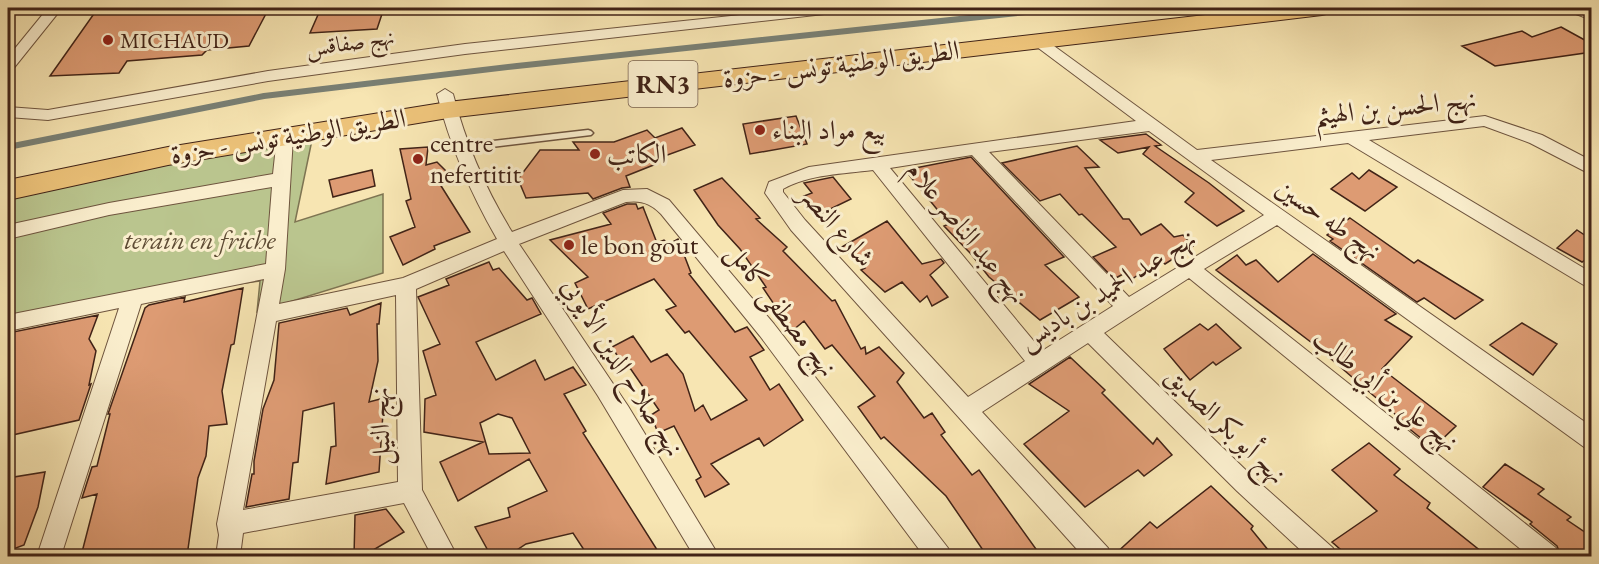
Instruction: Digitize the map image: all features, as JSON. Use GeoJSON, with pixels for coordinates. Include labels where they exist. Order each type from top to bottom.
{"type":"FeatureCollection","features":[{"type":"Feature","properties":{"kind":"main road","name":"الطريق الوطنية تونس - حزوة"},"geometry":{"type":"LineString","coordinates":[[8,190],[168,156],[285,137],[561,78],[1202,8]]}},
{"type":"Feature","properties":{"kind":"main road","name":"الطريق الوطنية تونس - حزوة"},"geometry":{"type":"LineString","coordinates":[[8,174],[297,115],[446,102],[1038,41],[1322,8]]}},
{"type":"Feature","properties":{"kind":"street"},"geometry":{"type":"LineString","coordinates":[[8,66],[13,51],[55,8]]}},
{"type":"Feature","properties":{"kind":"street","name":"نهج صفاقس"},"geometry":{"type":"LineString","coordinates":[[8,112],[48,115],[267,76],[778,11],[842,8]]}},
{"type":"Feature","properties":{"kind":"street"},"geometry":{"type":"LineString","coordinates":[[1573,8],[1592,16]]}},
{"type":"Feature","properties":{"kind":"street","name":"نهج طه حسين"},"geometry":{"type":"LineString","coordinates":[[1038,41],[1277,216],[1592,440]]}},
{"type":"Feature","properties":{"kind":"street","name":"نهج صلاح الدين الأيوبي"},"geometry":{"type":"LineString","coordinates":[[446,102],[459,148],[509,241],[592,369],[707,556]]}},
{"type":"Feature","properties":{"kind":"street","name":"نهج الحسن بن الهيثم"},"geometry":{"type":"LineString","coordinates":[[1194,156],[1485,121],[1536,139],[1592,169]]}},
{"type":"Feature","properties":{"kind":"street","name":"شارع النصر"},"geometry":{"type":"LineString","coordinates":[[1099,556],[798,225],[774,193],[775,186],[782,181],[1059,135],[1152,125]]}},
{"type":"Feature","properties":{"kind":"street"},"geometry":{"type":"LineString","coordinates":[[228,556],[231,535],[229,524],[275,269],[285,137]]}},
{"type":"Feature","properties":{"kind":"street"},"geometry":{"type":"LineString","coordinates":[[1351,137],[1592,283]]}},
{"type":"Feature","properties":{"kind":"street"},"geometry":{"type":"LineString","coordinates":[[976,149],[1127,308]]}},
{"type":"Feature","properties":{"kind":"street","name":"نهج عبد الناصر علام"},"geometry":{"type":"LineString","coordinates":[[877,164],[1039,363]]}},
{"type":"Feature","properties":{"kind":"street"},"geometry":{"type":"LineString","coordinates":[[8,232],[109,209],[282,179]]}},
{"type":"Feature","properties":{"kind":"street","name":"نهج مصطفى كامل"},"geometry":{"type":"LineString","coordinates":[[265,315],[406,285],[623,196],[636,193],[649,196],[660,202],[767,330],[939,556]]}},
{"type":"Feature","properties":{"kind":"street","name":"نهج عبد الحميد بن باديس"},"geometry":{"type":"LineString","coordinates":[[966,410],[1091,333],[1190,268],[1277,216]]}},
{"type":"Feature","properties":{"kind":"street","name":"نهج علي بن أبي طالب"},"geometry":{"type":"LineString","coordinates":[[1190,268],[1547,556]]}},
{"type":"Feature","properties":{"kind":"street"},"geometry":{"type":"LineString","coordinates":[[8,323],[275,269]]}},
{"type":"Feature","properties":{"kind":"street","name":"نهج النيل"},"geometry":{"type":"LineString","coordinates":[[406,285],[410,491],[445,556]]}},
{"type":"Feature","properties":{"kind":"street"},"geometry":{"type":"LineString","coordinates":[[49,556],[133,297]]}},
{"type":"Feature","properties":{"kind":"street","name":"نهج أبو بكر الصديق"},"geometry":{"type":"LineString","coordinates":[[1091,333],[1245,484],[1324,556]]}},
{"type":"Feature","properties":{"kind":"street"},"geometry":{"type":"LineString","coordinates":[[229,524],[410,491]]}},
{"type":"Feature","properties":{"kind":"lane"},"geometry":{"type":"LineString","coordinates":[[1395,8],[1400,8]]}},
{"type":"Feature","properties":{"kind":"lane"},"geometry":{"type":"LineString","coordinates":[[459,148],[588,133]]}},
{"type":"Feature","properties":{"kind":"green space","name":"terain en friche"},"geometry":{"type":"Polygon","coordinates":[[[312,140],[295,222],[383,194],[383,273],[257,312],[260,281],[44,312],[8,320],[8,195],[159,165],[312,140]]]}},
{"type":"Feature","properties":{"kind":"building"},"geometry":{"type":"Polygon","coordinates":[[[98,8],[269,8],[249,46],[207,50],[202,55],[127,61],[119,73],[50,76],[98,8]]]}},
{"type":"Feature","properties":{"kind":"building"},"geometry":{"type":"Polygon","coordinates":[[[321,8],[384,8],[377,29],[310,33],[321,8]]]}},
{"type":"Feature","properties":{"kind":"building"},"geometry":{"type":"Polygon","coordinates":[[[1561,27],[1592,44],[1592,52],[1495,66],[1462,46],[1522,31],[1532,37],[1561,27]]]}},
{"type":"Feature","properties":{"kind":"building"},"geometry":{"type":"Polygon","coordinates":[[[796,116],[807,144],[750,154],[743,124],[796,116]]]}},
{"type":"Feature","properties":{"kind":"building"},"geometry":{"type":"Polygon","coordinates":[[[682,128],[695,145],[651,161],[656,164],[626,176],[630,187],[593,199],[588,193],[526,198],[518,179],[540,150],[579,150],[573,142],[614,142],[647,130],[655,138],[682,128]]]}},
{"type":"Feature","properties":{"kind":"building"},"geometry":{"type":"Polygon","coordinates":[[[1146,134],[1161,145],[1155,146],[1209,183],[1244,211],[1217,226],[1185,202],[1194,193],[1143,154],[1149,147],[1118,153],[1100,140],[1146,134]]]}},
{"type":"Feature","properties":{"kind":"building"},"geometry":{"type":"Polygon","coordinates":[[[1077,146],[1099,167],[1085,168],[1123,219],[1129,219],[1141,235],[1161,224],[1174,237],[1183,235],[1193,246],[1165,264],[1160,260],[1132,279],[1125,273],[1114,279],[1093,257],[1116,247],[1082,214],[1079,215],[1060,194],[1040,201],[1002,163],[1077,146]]]}},
{"type":"Feature","properties":{"kind":"building"},"geometry":{"type":"Polygon","coordinates":[[[428,147],[426,165],[437,162],[451,176],[438,181],[470,232],[434,246],[435,249],[403,265],[390,237],[415,227],[406,201],[411,199],[400,149],[428,147]]]}},
{"type":"Feature","properties":{"kind":"building"},"geometry":{"type":"Polygon","coordinates":[[[971,157],[1064,257],[1045,265],[1079,297],[1040,320],[989,277],[944,226],[949,224],[905,170],[971,157]]]}},
{"type":"Feature","properties":{"kind":"building"},"geometry":{"type":"Polygon","coordinates":[[[372,170],[375,186],[333,197],[329,180],[372,170]]]}},
{"type":"Feature","properties":{"kind":"building"},"geometry":{"type":"Polygon","coordinates":[[[1369,170],[1397,187],[1365,211],[1331,189],[1352,173],[1359,179],[1369,170]]]}},
{"type":"Feature","properties":{"kind":"building"},"geometry":{"type":"Polygon","coordinates":[[[833,177],[851,199],[820,214],[804,196],[812,193],[804,183],[833,177]]]}},
{"type":"Feature","properties":{"kind":"building"},"geometry":{"type":"Polygon","coordinates":[[[722,178],[760,218],[756,219],[787,247],[783,251],[832,301],[835,300],[861,349],[865,347],[866,354],[879,347],[904,373],[897,382],[924,418],[932,413],[945,432],[941,435],[972,475],[979,470],[1041,556],[987,556],[946,496],[884,437],[881,439],[858,407],[875,396],[832,345],[825,349],[804,321],[792,331],[740,249],[718,225],[694,190],[722,178]]]}},
{"type":"Feature","properties":{"kind":"building"},"geometry":{"type":"Polygon","coordinates":[[[627,204],[636,204],[638,209],[643,207],[657,243],[664,240],[669,244],[678,239],[691,273],[689,274],[735,332],[747,327],[764,350],[750,357],[770,390],[779,384],[803,420],[764,446],[759,438],[711,464],[729,484],[705,497],[696,480],[701,477],[674,426],[658,433],[651,415],[659,410],[630,368],[626,370],[612,347],[633,336],[651,362],[667,354],[683,374],[695,411],[703,405],[711,420],[747,400],[689,331],[685,333],[666,310],[676,306],[654,279],[588,309],[575,283],[588,277],[550,240],[611,224],[603,213],[627,204]]]}},
{"type":"Feature","properties":{"kind":"building"},"geometry":{"type":"Polygon","coordinates":[[[1350,218],[1414,263],[1418,260],[1483,300],[1455,319],[1424,298],[1417,302],[1330,241],[1333,239],[1327,235],[1350,218]]]}},
{"type":"Feature","properties":{"kind":"building"},"geometry":{"type":"Polygon","coordinates":[[[887,221],[922,264],[941,259],[944,263],[930,275],[948,297],[932,306],[927,296],[920,302],[902,282],[885,292],[861,270],[865,268],[842,247],[887,221]]]}},
{"type":"Feature","properties":{"kind":"building"},"geometry":{"type":"Polygon","coordinates":[[[1577,230],[1592,240],[1592,255],[1582,262],[1557,248],[1577,230]]]}},
{"type":"Feature","properties":{"kind":"building"},"geometry":{"type":"Polygon","coordinates":[[[1313,254],[1396,314],[1385,320],[1412,337],[1382,369],[1456,426],[1433,448],[1316,346],[1216,270],[1237,255],[1246,265],[1256,260],[1278,282],[1313,254]]]}},
{"type":"Feature","properties":{"kind":"building"},"geometry":{"type":"Polygon","coordinates":[[[489,262],[493,270],[499,268],[527,300],[532,298],[541,314],[476,342],[496,380],[535,360],[545,380],[573,367],[586,385],[564,394],[586,431],[583,433],[661,556],[588,556],[573,533],[526,544],[508,556],[491,556],[475,527],[510,517],[508,508],[547,491],[529,459],[458,501],[440,462],[483,442],[424,432],[425,399],[436,395],[423,351],[440,344],[418,297],[449,285],[446,279],[489,262]],[[498,414],[480,423],[489,454],[530,453],[512,418],[498,414]]]}},
{"type":"Feature","properties":{"kind":"building"},"geometry":{"type":"Polygon","coordinates":[[[243,288],[234,344],[231,345],[222,391],[227,424],[209,426],[206,456],[198,478],[187,556],[81,556],[97,494],[82,498],[92,467],[97,466],[110,414],[108,414],[145,308],[149,305],[185,297],[184,302],[243,288]]]}},
{"type":"Feature","properties":{"kind":"building"},"geometry":{"type":"Polygon","coordinates":[[[381,303],[379,324],[377,324],[378,361],[369,402],[384,398],[379,472],[326,484],[331,447],[336,446],[334,403],[303,411],[298,462],[293,463],[289,499],[246,507],[252,474],[254,474],[263,409],[274,380],[279,323],[347,308],[350,315],[381,303]]]}},
{"type":"Feature","properties":{"kind":"building"},"geometry":{"type":"Polygon","coordinates":[[[98,315],[89,339],[96,351],[89,385],[91,384],[79,420],[8,436],[8,333],[98,315]]]}},
{"type":"Feature","properties":{"kind":"building"},"geometry":{"type":"Polygon","coordinates":[[[1522,323],[1557,344],[1533,375],[1490,345],[1522,323]]]}},
{"type":"Feature","properties":{"kind":"building"},"geometry":{"type":"Polygon","coordinates":[[[1200,324],[1208,330],[1216,324],[1241,348],[1216,365],[1213,362],[1190,380],[1164,349],[1200,324]]]}},
{"type":"Feature","properties":{"kind":"building"},"geometry":{"type":"Polygon","coordinates":[[[1070,357],[1105,390],[1102,393],[1153,444],[1157,438],[1172,455],[1144,476],[1138,470],[1085,507],[1024,444],[1069,411],[1029,384],[1070,357]]]}},
{"type":"Feature","properties":{"kind":"building"},"geometry":{"type":"Polygon","coordinates":[[[1369,443],[1400,469],[1394,475],[1430,503],[1427,508],[1487,556],[1348,556],[1332,542],[1377,511],[1332,470],[1369,443]]]}},
{"type":"Feature","properties":{"kind":"building"},"geometry":{"type":"Polygon","coordinates":[[[1505,464],[1544,489],[1538,494],[1571,517],[1567,520],[1592,537],[1592,556],[1561,556],[1557,546],[1530,524],[1532,522],[1483,487],[1505,464]]]}},
{"type":"Feature","properties":{"kind":"building"},"geometry":{"type":"Polygon","coordinates":[[[45,472],[38,507],[24,545],[8,551],[8,478],[45,472]]]}},
{"type":"Feature","properties":{"kind":"building"},"geometry":{"type":"Polygon","coordinates":[[[1211,486],[1253,526],[1251,529],[1273,556],[1113,556],[1150,522],[1157,528],[1211,486]]]}},
{"type":"Feature","properties":{"kind":"building"},"geometry":{"type":"Polygon","coordinates":[[[386,509],[404,532],[363,556],[354,556],[355,515],[386,509]]]}},
{"type":"Feature","properties":{"kind":"waterway"},"geometry":{"type":"LineString","coordinates":[[8,147],[264,96],[517,66],[1064,8]]}},
{"type":"Feature","properties":{"kind":"place","name":"MICHAUD"},"geometry":{"type":"Point","coordinates":[108,40]}},
{"type":"Feature","properties":{"kind":"place","name":"بيع مواد البناء"},"geometry":{"type":"Point","coordinates":[760,130]}},
{"type":"Feature","properties":{"kind":"place","name":"الكاتب"},"geometry":{"type":"Point","coordinates":[595,154]}},
{"type":"Feature","properties":{"kind":"place","name":"centre nefertitit"},"geometry":{"type":"Point","coordinates":[418,159]}},
{"type":"Feature","properties":{"kind":"place","name":"le bon gout"},"geometry":{"type":"Point","coordinates":[569,245]}}]}
